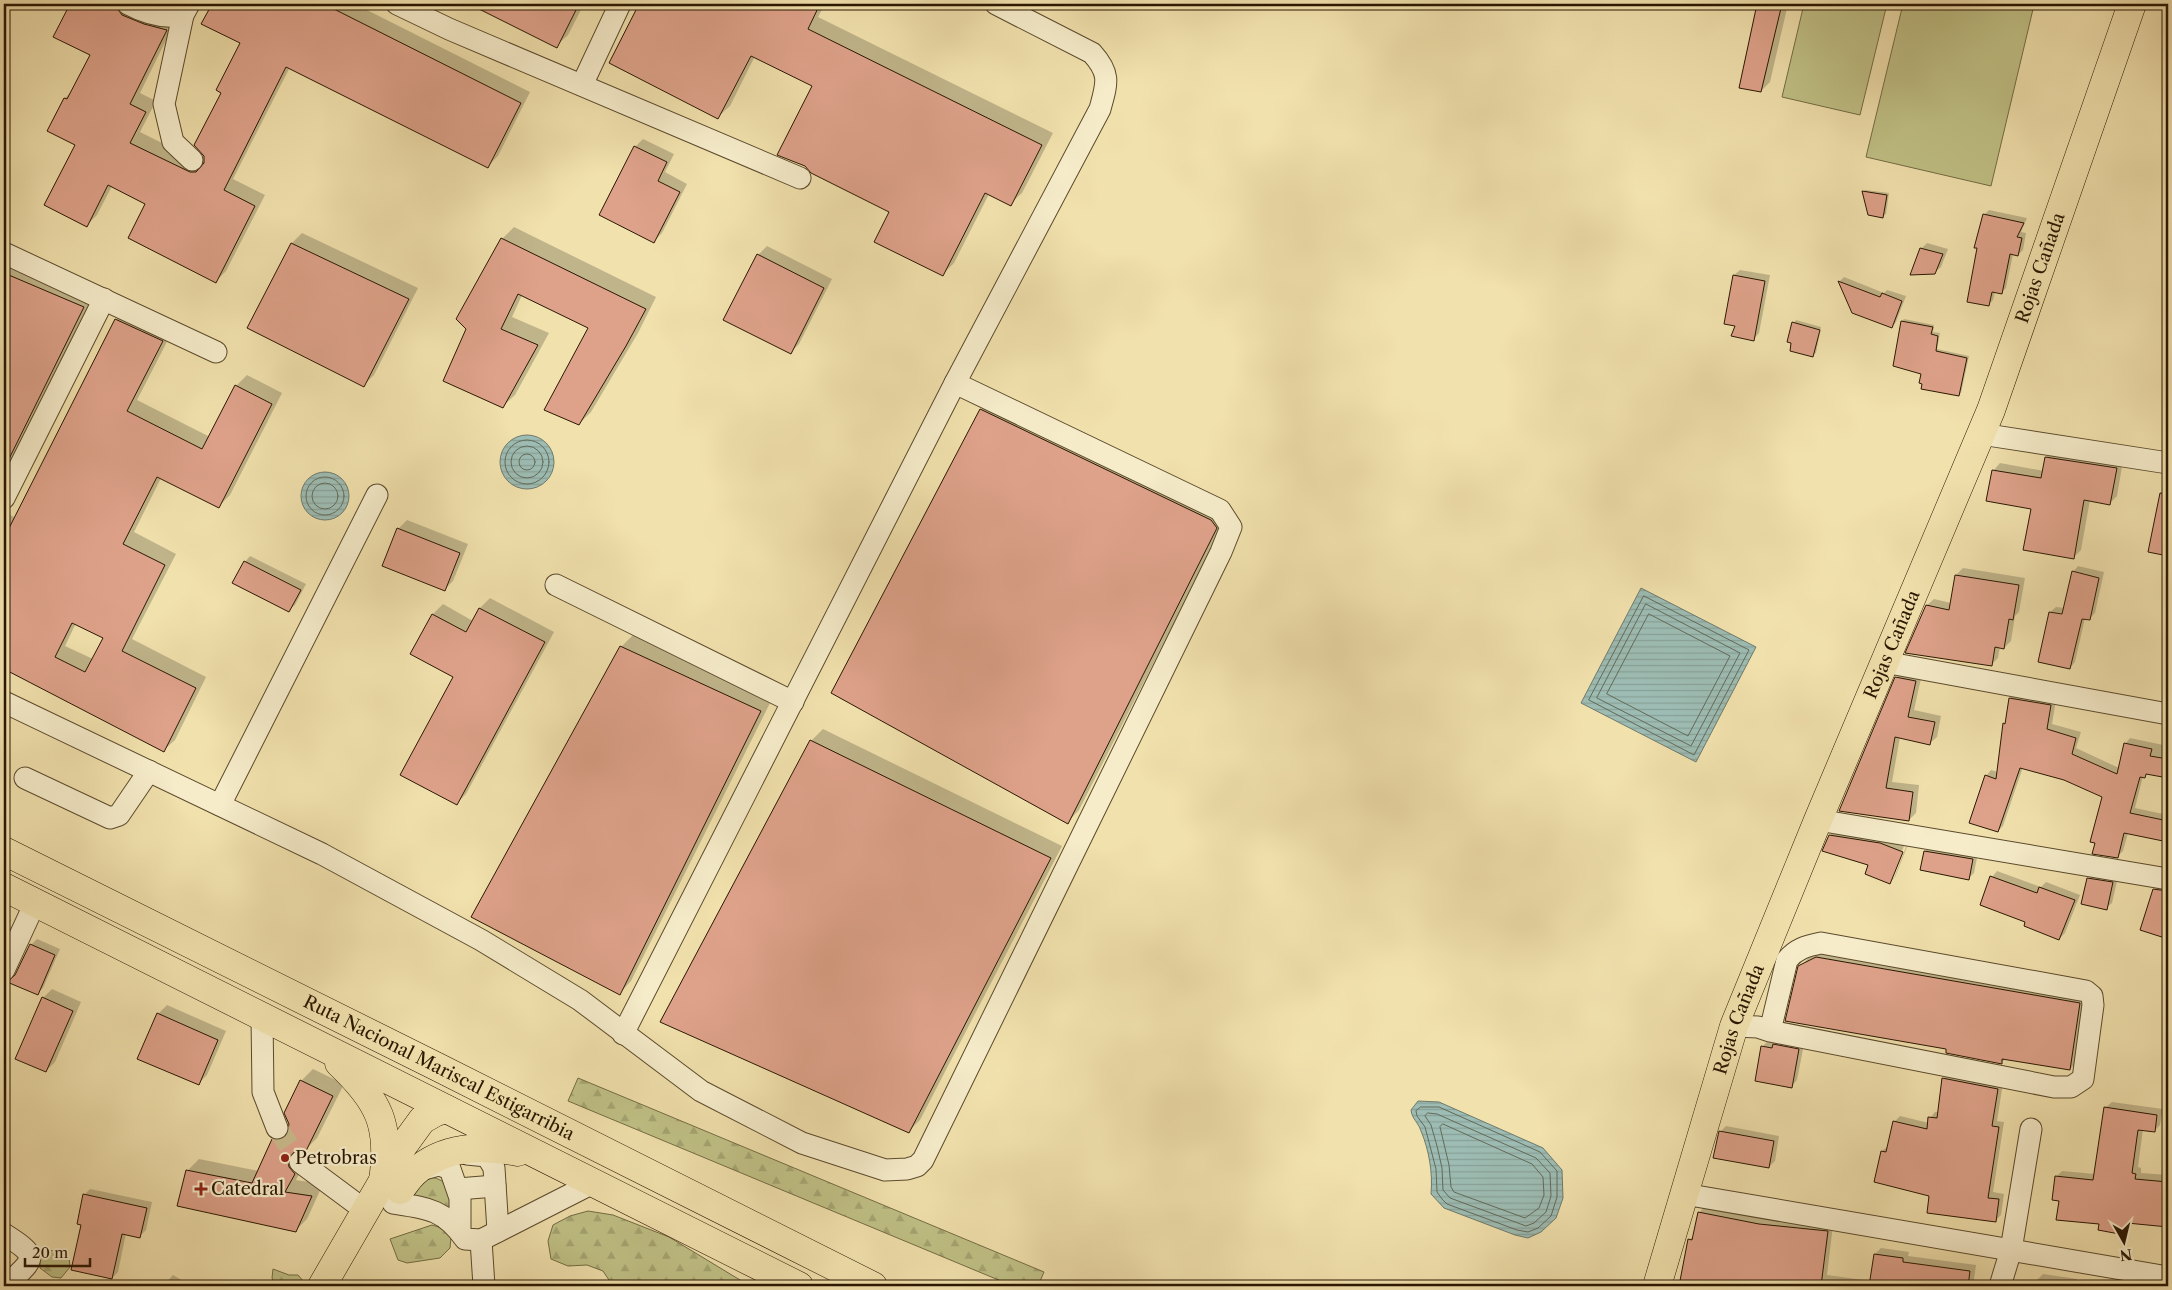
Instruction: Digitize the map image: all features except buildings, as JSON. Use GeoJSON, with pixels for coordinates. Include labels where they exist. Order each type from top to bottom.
{"type":"FeatureCollection","features":[{"type":"Feature","properties":{"kind":"main road","name":"Rojas Cañada"},"geometry":{"type":"LineString","coordinates":[[1657,1286],[1734,1026],[1818,820],[1991,410],[2132,4]]}},
{"type":"Feature","properties":{"kind":"main road","name":"Ruta Nacional Mariscal Estigarribia"},"geometry":{"type":"LineString","coordinates":[[4,851],[873,1286]]}},
{"type":"Feature","properties":{"kind":"main road","name":"Ruta Nacional Mariscal Estigarribia"},"geometry":{"type":"LineString","coordinates":[[4,887],[322,1046],[439,1108],[595,1182],[799,1286]]}},
{"type":"Feature","properties":{"kind":"main road"},"geometry":{"type":"LineString","coordinates":[[256,976],[291,1008],[410,1066],[425,1078],[439,1108],[436,1126],[342,1286]]}},
{"type":"Feature","properties":{"kind":"main road"},"geometry":{"type":"LineString","coordinates":[[322,1046],[352,1075],[373,1101],[381,1119],[386,1138],[405,1181]]}},
{"type":"Feature","properties":{"kind":"main road"},"geometry":{"type":"LineString","coordinates":[[439,1108],[480,1106],[506,1113],[668,1196],[728,1214]]}},
{"type":"Feature","properties":{"kind":"main road"},"geometry":{"type":"LineString","coordinates":[[322,1286],[366,1211],[405,1181],[458,1150],[478,1147],[502,1149],[546,1158]]}},
{"type":"Feature","properties":{"kind":"street"},"geometry":{"type":"LineString","coordinates":[[128,4],[150,13],[173,17],[186,9]]}},
{"type":"Feature","properties":{"kind":"street"},"geometry":{"type":"LineString","coordinates":[[397,4],[449,29],[800,178]]}},
{"type":"Feature","properties":{"kind":"street"},"geometry":{"type":"LineString","coordinates":[[582,85],[620,4]]}},
{"type":"Feature","properties":{"kind":"street"},"geometry":{"type":"LineString","coordinates":[[623,1034],[954,383],[1100,109],[1107,83],[1103,65],[1092,53],[996,4]]}},
{"type":"Feature","properties":{"kind":"street"},"geometry":{"type":"LineString","coordinates":[[186,9],[164,104],[173,142],[192,160]]}},
{"type":"Feature","properties":{"kind":"street"},"geometry":{"type":"LineString","coordinates":[[4,253],[216,352]]}},
{"type":"Feature","properties":{"kind":"street"},"geometry":{"type":"LineString","coordinates":[[4,498],[104,299]]}},
{"type":"Feature","properties":{"kind":"street"},"geometry":{"type":"LineString","coordinates":[[4,702],[322,854],[481,940],[580,1000],[701,1091],[802,1144],[885,1170],[907,1169],[917,1166],[924,1160],[1221,552],[1231,527],[1220,510],[954,383]]}},
{"type":"Feature","properties":{"kind":"street"},"geometry":{"type":"LineString","coordinates":[[1981,434],[2168,463]]}},
{"type":"Feature","properties":{"kind":"street"},"geometry":{"type":"LineString","coordinates":[[220,805],[378,496]]}},
{"type":"Feature","properties":{"kind":"street"},"geometry":{"type":"LineString","coordinates":[[556,585],[793,702]]}},
{"type":"Feature","properties":{"kind":"street"},"geometry":{"type":"LineString","coordinates":[[1884,662],[2168,714]]}},
{"type":"Feature","properties":{"kind":"street"},"geometry":{"type":"LineString","coordinates":[[25,778],[110,818],[119,814],[149,771]]}},
{"type":"Feature","properties":{"kind":"street"},"geometry":{"type":"LineString","coordinates":[[1818,820],[2168,879]]}},
{"type":"Feature","properties":{"kind":"street"},"geometry":{"type":"LineString","coordinates":[[4,970],[35,903]]}},
{"type":"Feature","properties":{"kind":"street"},"geometry":{"type":"LineString","coordinates":[[1734,1026],[1758,1027],[1770,1030],[2054,1087],[2071,1087],[2083,1079],[2093,1005],[2092,996],[2086,991],[1821,943],[1793,952],[1787,960],[1770,1030]]}},
{"type":"Feature","properties":{"kind":"street"},"geometry":{"type":"LineString","coordinates":[[262,1017],[263,1092],[277,1128]]}},
{"type":"Feature","properties":{"kind":"street"},"geometry":{"type":"LineString","coordinates":[[2000,1286],[2011,1250],[2031,1129]]}},
{"type":"Feature","properties":{"kind":"street"},"geometry":{"type":"LineString","coordinates":[[405,1181],[469,1154],[487,1156],[494,1168],[495,1186],[484,1286]]}},
{"type":"Feature","properties":{"kind":"street"},"geometry":{"type":"LineString","coordinates":[[300,1162],[366,1211]]}},
{"type":"Feature","properties":{"kind":"street"},"geometry":{"type":"LineString","coordinates":[[405,1181],[439,1165],[450,1170],[460,1198],[460,1232]]}},
{"type":"Feature","properties":{"kind":"street"},"geometry":{"type":"LineString","coordinates":[[405,1181],[429,1209],[456,1225],[465,1239],[489,1236],[595,1182]]}},
{"type":"Feature","properties":{"kind":"street"},"geometry":{"type":"LineString","coordinates":[[458,1189],[495,1186]]}},
{"type":"Feature","properties":{"kind":"street"},"geometry":{"type":"LineString","coordinates":[[1684,1194],[2168,1277]]}},
{"type":"Feature","properties":{"kind":"street"},"geometry":{"type":"LineString","coordinates":[[4,1234],[26,1248],[30,1256],[29,1263],[6,1286]]}},
{"type":"Feature","properties":{"kind":"green space"},"geometry":{"type":"Polygon","coordinates":[[[1804,4],[1887,4],[1860,115],[1782,97],[1804,4]]]}},
{"type":"Feature","properties":{"kind":"green space"},"geometry":{"type":"Polygon","coordinates":[[[1903,4],[2034,5],[1991,186],[1866,157],[1903,4]]]}},
{"type":"Feature","properties":{"kind":"green space"},"geometry":{"type":"Polygon","coordinates":[[[578,1078],[1044,1272],[1038,1286],[1013,1286],[568,1101],[578,1078]]]}},
{"type":"Feature","properties":{"kind":"green space"},"geometry":{"type":"Polygon","coordinates":[[[430,1177],[442,1181],[448,1187],[451,1197],[451,1209],[410,1199],[423,1178],[430,1177]]]}},
{"type":"Feature","properties":{"kind":"green space"},"geometry":{"type":"Polygon","coordinates":[[[588,1211],[613,1215],[669,1237],[750,1286],[613,1286],[603,1271],[587,1265],[568,1266],[551,1259],[548,1241],[553,1225],[570,1216],[588,1211]]]}},
{"type":"Feature","properties":{"kind":"green space"},"geometry":{"type":"Polygon","coordinates":[[[432,1225],[442,1228],[451,1237],[450,1248],[440,1258],[407,1263],[398,1260],[390,1239],[432,1225]]]}},
{"type":"Feature","properties":{"kind":"green space"},"geometry":{"type":"Polygon","coordinates":[[[62,1249],[69,1257],[70,1267],[61,1278],[52,1277],[40,1268],[40,1257],[42,1252],[62,1249]]]}},
{"type":"Feature","properties":{"kind":"green space"},"geometry":{"type":"Polygon","coordinates":[[[273,1269],[289,1275],[298,1275],[304,1282],[304,1286],[276,1286],[272,1278],[273,1269]]]}},
{"type":"Feature","properties":{"kind":"water"},"geometry":{"type":"Polygon","coordinates":[[[527,435],[537,437],[546,443],[552,452],[554,462],[552,472],[546,481],[537,487],[527,489],[517,487],[508,481],[502,472],[500,462],[502,452],[508,443],[517,437],[527,435]]]}},
{"type":"Feature","properties":{"kind":"water"},"geometry":{"type":"Polygon","coordinates":[[[320,472],[330,472],[339,476],[345,482],[348,487],[348,505],[339,516],[330,520],[320,520],[311,516],[305,510],[301,501],[301,491],[305,482],[311,476],[320,472]]]}},
{"type":"Feature","properties":{"kind":"water"},"geometry":{"type":"Polygon","coordinates":[[[1641,588],[1756,647],[1696,762],[1581,703],[1641,588]]]}},
{"type":"Feature","properties":{"kind":"water"},"geometry":{"type":"Polygon","coordinates":[[[1418,1101],[1439,1102],[1543,1148],[1562,1170],[1563,1198],[1556,1218],[1541,1232],[1528,1238],[1515,1235],[1444,1208],[1431,1194],[1431,1170],[1428,1154],[1421,1131],[1411,1110],[1418,1101]]]}},
{"type":"Feature","properties":{"kind":"tunnel"},"geometry":{"type":"LineString","coordinates":[[277,1128],[300,1162]]}},
{"type":"Feature","properties":{"kind":"place","name":"Petrobras"},"geometry":{"type":"Point","coordinates":[285,1158]}},
{"type":"Feature","properties":{"kind":"place","name":"Catedral"},"geometry":{"type":"Point","coordinates":[201,1189]}}]}
